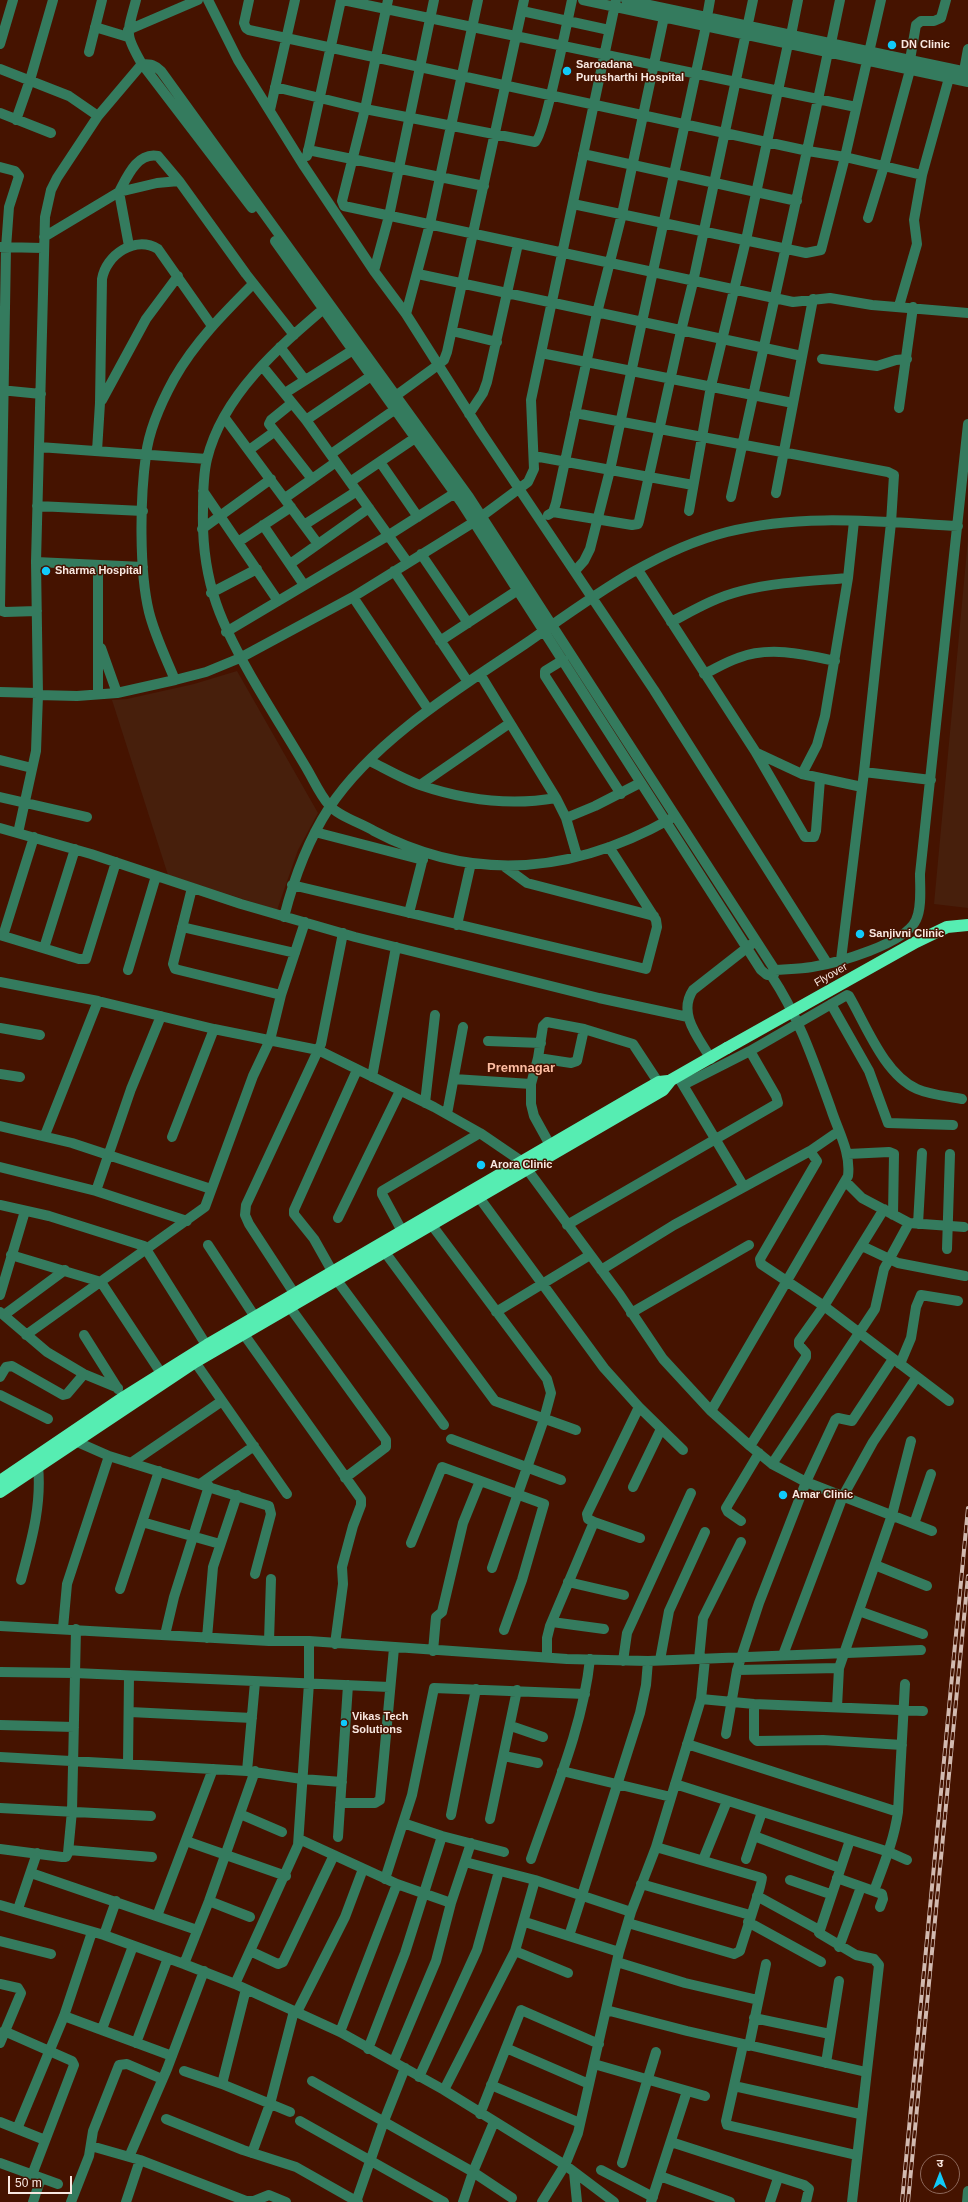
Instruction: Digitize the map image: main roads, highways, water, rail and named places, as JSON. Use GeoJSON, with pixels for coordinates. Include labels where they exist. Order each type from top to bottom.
{"type":"FeatureCollection","features":[{"type":"Feature","properties":{"kind":"highway","name":"Flyover"},"geometry":{"type":"LineString","coordinates":[[671,1083],[727,1048],[916,942],[947,927],[968,925]]}},
{"type":"Feature","properties":{"kind":"highway"},"geometry":{"type":"LineString","coordinates":[[0,1492],[195,1362],[209,1349],[254,1317],[294,1293],[384,1251],[478,1196],[524,1165],[550,1145],[671,1083]]}},
{"type":"Feature","properties":{"kind":"highway"},"geometry":{"type":"LineString","coordinates":[[0,1481],[121,1392],[243,1333],[289,1306],[402,1231],[671,1083]]}},
{"type":"Feature","properties":{"kind":"railway"},"geometry":{"type":"LineString","coordinates":[[902,2202],[968,1508]]}},
{"type":"Feature","properties":{"kind":"railway"},"geometry":{"type":"LineString","coordinates":[[908,2202],[968,1576]]}},
{"type":"Feature","properties":{"kind":"place","name":"DN Clinic"},"geometry":{"type":"Point","coordinates":[892,45]}},
{"type":"Feature","properties":{"kind":"place","name":"Saroadana Purusharthi Hospital"},"geometry":{"type":"Point","coordinates":[567,71]}},
{"type":"Feature","properties":{"kind":"place","name":"Sharma Hospital"},"geometry":{"type":"Point","coordinates":[46,571]}},
{"type":"Feature","properties":{"kind":"place","name":"Sanjivni Clinic"},"geometry":{"type":"Point","coordinates":[860,934]}},
{"type":"Feature","properties":{"kind":"place","name":"Arora Clinic"},"geometry":{"type":"Point","coordinates":[481,1165]}},
{"type":"Feature","properties":{"kind":"place","name":"Amar Clinic"},"geometry":{"type":"Point","coordinates":[783,1495]}},
{"type":"Feature","properties":{"kind":"place","name":"Vikas Tech Solutions"},"geometry":{"type":"Point","coordinates":[344,1723]}},
{"type":"Feature","properties":{"kind":"district","name":"Premnagar"},"geometry":{"type":"Point","coordinates":[521,1068]}}]}
